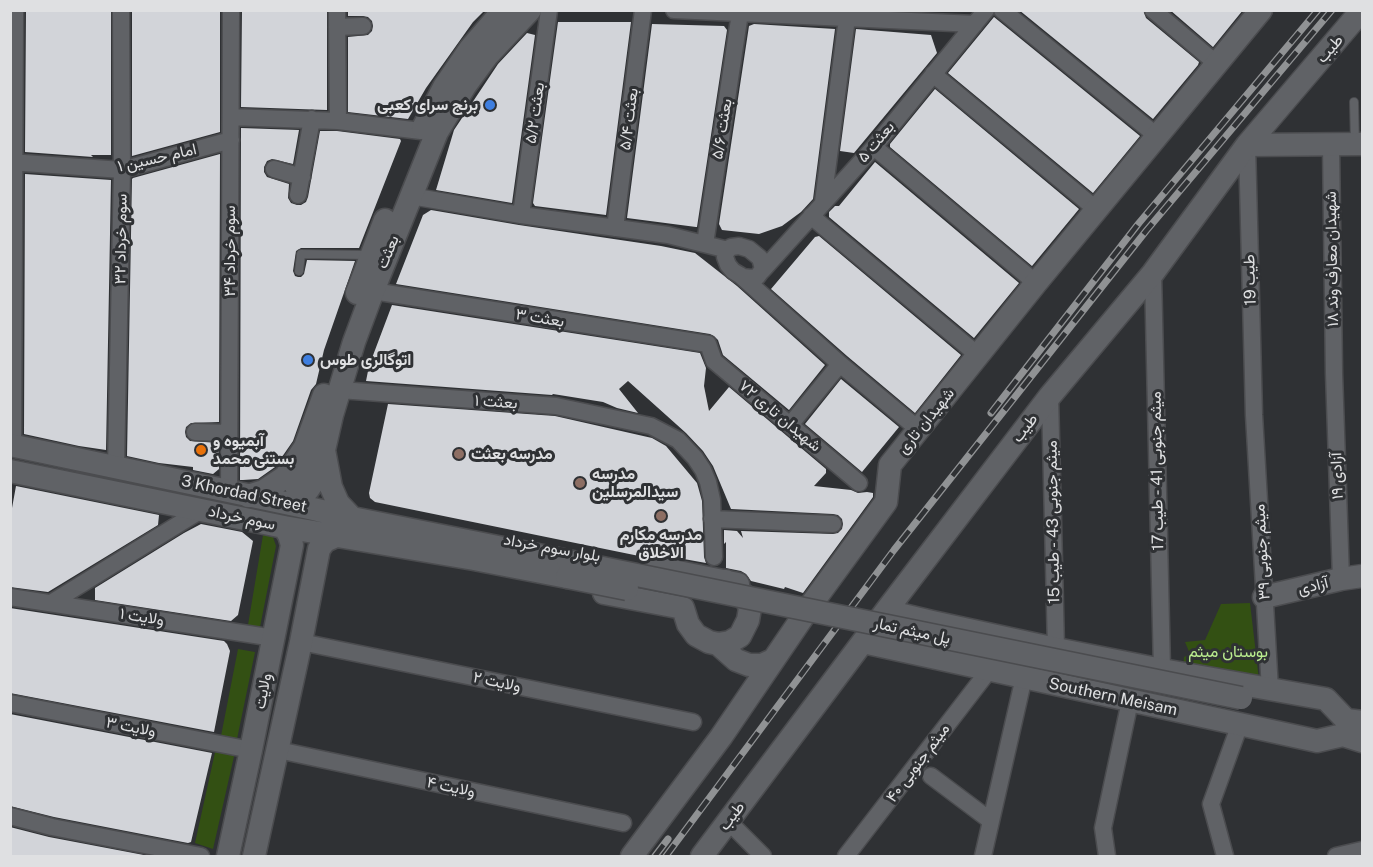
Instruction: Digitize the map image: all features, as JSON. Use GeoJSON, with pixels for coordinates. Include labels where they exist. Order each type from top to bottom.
{"type":"FeatureCollection","features":[{"type":"Feature","properties":{"kind":"main road","name":"بعثت"},"geometry":{"type":"LineString","coordinates":[[352,518],[339,503],[330,487],[314,449],[320,410],[343,333],[370,255],[421,131],[444,87],[470,50],[506,10]]}},
{"type":"Feature","properties":{"kind":"main road","name":"بعثت"},"geometry":{"type":"LineString","coordinates":[[239,494],[264,491],[285,477],[314,449],[332,415],[354,342],[436,132],[487,56],[530,10]]}},
{"type":"Feature","properties":{"kind":"main road","name":"شهیدان تاری"},"geometry":{"type":"LineString","coordinates":[[632,856],[721,737],[813,602],[886,502],[890,465],[1036,283],[1261,10]]}},
{"type":"Feature","properties":{"kind":"main road","name":"طیب"},"geometry":{"type":"LineString","coordinates":[[704,855],[1050,396],[1153,273],[1247,146],[1354,31],[1362,10]]}},
{"type":"Feature","properties":{"kind":"main road"},"geometry":{"type":"LineString","coordinates":[[1247,146],[1359,145]]}},
{"type":"Feature","properties":{"kind":"main road","name":"3 Khordad Street"},"geometry":{"type":"LineString","coordinates":[[12,446],[309,508],[471,550]]}},
{"type":"Feature","properties":{"kind":"main road","name":"سوم خرداد"},"geometry":{"type":"LineString","coordinates":[[11,472],[203,509],[301,541],[327,543]]}},
{"type":"Feature","properties":{"kind":"main road","name":"ولایت"},"geometry":{"type":"LineString","coordinates":[[228,856],[274,638],[288,536]]}},
{"type":"Feature","properties":{"kind":"main road","name":"بلوار سوم خرداد"},"geometry":{"type":"LineString","coordinates":[[713,643],[696,635],[688,624],[683,608],[497,572],[471,550],[500,538],[726,581],[813,602]]}},
{"type":"Feature","properties":{"kind":"main road"},"geometry":{"type":"LineString","coordinates":[[327,543],[471,550]]}},
{"type":"Feature","properties":{"kind":"main road","name":"ولایت"},"geometry":{"type":"LineString","coordinates":[[254,856],[301,642],[327,543]]}},
{"type":"Feature","properties":{"kind":"main road","name":"پل میثم تمار"},"geometry":{"type":"LineString","coordinates":[[471,550],[1240,712],[1353,730]]}},
{"type":"Feature","properties":{"kind":"main road","name":"آزادی"},"geometry":{"type":"LineString","coordinates":[[1264,597],[1352,577]]}},
{"type":"Feature","properties":{"kind":"main road"},"geometry":{"type":"LineString","coordinates":[[713,643],[730,642],[740,636],[748,620],[750,608],[744,595],[726,581]]}},
{"type":"Feature","properties":{"kind":"main road"},"geometry":{"type":"LineString","coordinates":[[886,611],[1056,649],[1326,699],[1353,730]]}},
{"type":"Feature","properties":{"kind":"main road"},"geometry":{"type":"LineString","coordinates":[[924,656],[917,649],[914,640],[916,631],[923,624],[932,622]]}},
{"type":"Feature","properties":{"kind":"main road","name":"Southern Meisam"},"geometry":{"type":"LineString","coordinates":[[863,642],[1130,701],[1240,712]]}},
{"type":"Feature","properties":{"kind":"main road"},"geometry":{"type":"LineString","coordinates":[[713,643],[736,660],[749,666],[773,660]]}},
{"type":"Feature","properties":{"kind":"main road"},"geometry":{"type":"LineString","coordinates":[[736,660],[744,682],[744,702]]}},
{"type":"Feature","properties":{"kind":"street"},"geometry":{"type":"LineString","coordinates":[[12,446],[12,162],[15,10]]}},
{"type":"Feature","properties":{"kind":"street","name":"سوم خرداد ۳۲"},"geometry":{"type":"LineString","coordinates":[[116,467],[122,170],[121,10]]}},
{"type":"Feature","properties":{"kind":"street","name":"سوم خرداد ۳۴"},"geometry":{"type":"LineString","coordinates":[[231,10],[229,433],[239,494]]}},
{"type":"Feature","properties":{"kind":"street","name":"بعثت ۵/۲"},"geometry":{"type":"LineString","coordinates":[[521,215],[549,10]]}},
{"type":"Feature","properties":{"kind":"street","name":"بعثت ۵/۴"},"geometry":{"type":"LineString","coordinates":[[615,228],[643,10]]}},
{"type":"Feature","properties":{"kind":"street"},"geometry":{"type":"LineString","coordinates":[[674,10],[975,24]]}},
{"type":"Feature","properties":{"kind":"street","name":"بعثت ۵"},"geometry":{"type":"LineString","coordinates":[[762,271],[873,147],[986,10]]}},
{"type":"Feature","properties":{"kind":"street"},"geometry":{"type":"LineString","coordinates":[[1002,10],[1157,136]]}},
{"type":"Feature","properties":{"kind":"street"},"geometry":{"type":"LineString","coordinates":[[1153,10],[1217,64]]}},
{"type":"Feature","properties":{"kind":"street","name":"بعثت ۵/۶"},"geometry":{"type":"LineString","coordinates":[[705,244],[740,13]]}},
{"type":"Feature","properties":{"kind":"street"},"geometry":{"type":"LineString","coordinates":[[823,202],[847,18]]}},
{"type":"Feature","properties":{"kind":"street"},"geometry":{"type":"LineString","coordinates":[[338,121],[337,19],[363,26]]}},
{"type":"Feature","properties":{"kind":"street"},"geometry":{"type":"LineString","coordinates":[[933,74],[1097,210]]}},
{"type":"Feature","properties":{"kind":"street"},"geometry":{"type":"LineString","coordinates":[[231,117],[338,121],[421,131]]}},
{"type":"Feature","properties":{"kind":"street"},"geometry":{"type":"LineString","coordinates":[[298,195],[312,120]]}},
{"type":"Feature","properties":{"kind":"street","name":"امام حسین ۱"},"geometry":{"type":"LineString","coordinates":[[12,162],[122,170],[231,140]]}},
{"type":"Feature","properties":{"kind":"street","name":"شهیدان معارف وند ۱۸"},"geometry":{"type":"LineString","coordinates":[[1331,145],[1334,373]]}},
{"type":"Feature","properties":{"kind":"street","name":"طیب 19"},"geometry":{"type":"LineString","coordinates":[[1247,146],[1254,415]]}},
{"type":"Feature","properties":{"kind":"street"},"geometry":{"type":"LineString","coordinates":[[873,147],[1036,283]]}},
{"type":"Feature","properties":{"kind":"street"},"geometry":{"type":"LineString","coordinates":[[274,169],[302,177]]}},
{"type":"Feature","properties":{"kind":"street"},"geometry":{"type":"LineString","coordinates":[[411,196],[521,215],[668,235],[728,249],[739,246],[749,249],[760,258],[763,266],[760,275],[747,278],[733,271],[726,261],[725,254],[728,249]]}},
{"type":"Feature","properties":{"kind":"street"},"geometry":{"type":"LineString","coordinates":[[811,216],[979,356]]}},
{"type":"Feature","properties":{"kind":"street","name":"میثم جنوبی 41 - طیب 17"},"geometry":{"type":"LineString","coordinates":[[1153,273],[1162,670]]}},
{"type":"Feature","properties":{"kind":"street"},"geometry":{"type":"LineString","coordinates":[[740,275],[840,364],[918,429]]}},
{"type":"Feature","properties":{"kind":"street","name":"بعثت ۳"},"geometry":{"type":"LineString","coordinates":[[373,291],[708,344]]}},
{"type":"Feature","properties":{"kind":"street","name":"شهیدان تاری ۷۲"},"geometry":{"type":"LineString","coordinates":[[708,344],[714,361],[859,483]]}},
{"type":"Feature","properties":{"kind":"street"},"geometry":{"type":"LineString","coordinates":[[790,424],[840,364]]}},
{"type":"Feature","properties":{"kind":"street","name":"آزادی ۱۹"},"geometry":{"type":"LineString","coordinates":[[1334,373],[1352,577]]}},
{"type":"Feature","properties":{"kind":"street","name":"بعثت ۱"},"geometry":{"type":"LineString","coordinates":[[340,390],[556,406],[651,426],[678,440],[703,470],[712,500],[714,557]]}},
{"type":"Feature","properties":{"kind":"street","name":"میثم جنوبی 43 - طیب 15"},"geometry":{"type":"LineString","coordinates":[[1050,396],[1056,649]]}},
{"type":"Feature","properties":{"kind":"street","name":"میثم جنوبی ۳۹"},"geometry":{"type":"LineString","coordinates":[[1254,415],[1270,690]]}},
{"type":"Feature","properties":{"kind":"street"},"geometry":{"type":"LineString","coordinates":[[195,432],[229,433]]}},
{"type":"Feature","properties":{"kind":"street"},"geometry":{"type":"LineString","coordinates":[[51,603],[203,509]]}},
{"type":"Feature","properties":{"kind":"street"},"geometry":{"type":"LineString","coordinates":[[712,519],[833,524]]}},
{"type":"Feature","properties":{"kind":"street","name":"ولایت ۱"},"geometry":{"type":"LineString","coordinates":[[10,597],[274,638]]}},
{"type":"Feature","properties":{"kind":"street","name":"ولایت ۲"},"geometry":{"type":"LineString","coordinates":[[301,642],[693,722]]}},
{"type":"Feature","properties":{"kind":"street","name":"میثم جنوبی ۴۰"},"geometry":{"type":"LineString","coordinates":[[846,856],[990,669]]}},
{"type":"Feature","properties":{"kind":"street"},"geometry":{"type":"LineString","coordinates":[[983,856],[1024,677]]}},
{"type":"Feature","properties":{"kind":"street"},"geometry":{"type":"LineString","coordinates":[[1107,856],[1103,828],[1130,701]]}},
{"type":"Feature","properties":{"kind":"street","name":"ولایت ۳"},"geometry":{"type":"LineString","coordinates":[[10,704],[251,750]]}},
{"type":"Feature","properties":{"kind":"street"},"geometry":{"type":"LineString","coordinates":[[1225,856],[1211,804],[1240,712]]}},
{"type":"Feature","properties":{"kind":"street","name":"ولایت ۴"},"geometry":{"type":"LineString","coordinates":[[278,750],[623,823]]}},
{"type":"Feature","properties":{"kind":"street"},"geometry":{"type":"LineString","coordinates":[[931,776],[991,822]]}},
{"type":"Feature","properties":{"kind":"street"},"geometry":{"type":"LineString","coordinates":[[10,816],[52,827],[201,856]]}},
{"type":"Feature","properties":{"kind":"street"},"geometry":{"type":"LineString","coordinates":[[728,821],[763,856]]}},
{"type":"Feature","properties":{"kind":"street"},"geometry":{"type":"LineString","coordinates":[[1342,856],[1362,850]]}},
{"type":"Feature","properties":{"kind":"lane"},"geometry":{"type":"LineString","coordinates":[[1354,102],[1359,145]]}},
{"type":"Feature","properties":{"kind":"lane"},"geometry":{"type":"LineString","coordinates":[[299,271],[301,254],[370,255]]}},
{"type":"Feature","properties":{"kind":"green space"},"geometry":{"type":"Polygon","coordinates":[[[263,535],[273,537],[276,546],[260,627],[248,625],[263,535]]]}},
{"type":"Feature","properties":{"kind":"green space","name":"بوستان میثم"},"geometry":{"type":"Polygon","coordinates":[[[1250,603],[1259,680],[1183,669],[1184,657],[1190,654],[1185,642],[1205,640],[1221,604],[1250,603]]]}},
{"type":"Feature","properties":{"kind":"green space"},"geometry":{"type":"Polygon","coordinates":[[[238,649],[255,652],[237,739],[221,736],[238,649]]]}},
{"type":"Feature","properties":{"kind":"green space"},"geometry":{"type":"Polygon","coordinates":[[[216,748],[235,752],[213,849],[195,843],[216,748]]]}},
{"type":"Feature","properties":{"kind":"building"},"geometry":{"type":"Polygon","coordinates":[[[26,10],[111,10],[111,155],[91,155],[93,157],[25,152],[26,10]]]}},
{"type":"Feature","properties":{"kind":"building"},"geometry":{"type":"Polygon","coordinates":[[[132,10],[220,10],[220,132],[132,156],[132,10]]]}},
{"type":"Feature","properties":{"kind":"building"},"geometry":{"type":"Polygon","coordinates":[[[242,10],[327,10],[327,110],[241,107],[242,10]]]}},
{"type":"Feature","properties":{"kind":"building"},"geometry":{"type":"Polygon","coordinates":[[[348,10],[485,10],[473,22],[426,88],[408,119],[348,112],[348,37],[368,35],[373,26],[368,17],[348,16],[348,10]]]}},
{"type":"Feature","properties":{"kind":"building"},"geometry":{"type":"Polygon","coordinates":[[[1019,10],[1143,10],[1146,18],[1199,62],[1153,119],[1019,10]]]}},
{"type":"Feature","properties":{"kind":"building"},"geometry":{"type":"Polygon","coordinates":[[[1170,10],[1243,10],[1213,47],[1170,10]]]}},
{"type":"Feature","properties":{"kind":"building"},"geometry":{"type":"Polygon","coordinates":[[[994,17],[1140,136],[1093,193],[948,73],[994,17]]]}},
{"type":"Feature","properties":{"kind":"building"},"geometry":{"type":"Polygon","coordinates":[[[558,22],[631,22],[606,215],[535,206],[533,203],[558,22]]]}},
{"type":"Feature","properties":{"kind":"building"},"geometry":{"type":"Polygon","coordinates":[[[652,24],[724,26],[727,30],[697,227],[627,218],[652,24]]]}},
{"type":"Feature","properties":{"kind":"building"},"geometry":{"type":"Polygon","coordinates":[[[754,24],[835,29],[813,199],[801,212],[782,226],[759,234],[722,230],[719,224],[749,26],[754,24]]]}},
{"type":"Feature","properties":{"kind":"building"},"geometry":{"type":"Polygon","coordinates":[[[856,29],[931,35],[937,53],[854,153],[840,151],[856,29]]]}},
{"type":"Feature","properties":{"kind":"building"},"geometry":{"type":"Polygon","coordinates":[[[527,33],[535,35],[512,203],[436,190],[454,130],[498,64],[527,33]]]}},
{"type":"Feature","properties":{"kind":"building"},"geometry":{"type":"Polygon","coordinates":[[[935,89],[1079,209],[1032,266],[890,147],[890,144],[935,89]]]}},
{"type":"Feature","properties":{"kind":"building"},"geometry":{"type":"Polygon","coordinates":[[[241,128],[299,130],[293,164],[272,159],[267,161],[264,167],[267,177],[289,184],[288,198],[291,203],[297,205],[306,202],[308,197],[320,131],[337,131],[400,139],[401,141],[359,248],[301,248],[296,251],[293,271],[298,277],[304,274],[307,260],[355,261],[324,350],[316,384],[311,390],[293,441],[275,467],[258,479],[243,480],[240,480],[241,128]]]}},
{"type":"Feature","properties":{"kind":"building"},"geometry":{"type":"Polygon","coordinates":[[[220,154],[219,422],[191,423],[186,427],[185,432],[190,441],[219,443],[219,469],[213,474],[193,470],[193,467],[127,456],[132,179],[220,154]]]}},
{"type":"Feature","properties":{"kind":"building"},"geometry":{"type":"Polygon","coordinates":[[[875,162],[1019,283],[974,338],[829,217],[829,212],[835,206],[839,206],[875,162]]]}},
{"type":"Feature","properties":{"kind":"building"},"geometry":{"type":"Polygon","coordinates":[[[25,174],[111,180],[106,450],[24,434],[25,174]]]}},
{"type":"Feature","properties":{"kind":"building"},"geometry":{"type":"Polygon","coordinates":[[[431,210],[695,253],[737,286],[825,365],[789,410],[723,355],[718,340],[710,334],[396,284],[423,215],[431,210]]]}},
{"type":"Feature","properties":{"kind":"building"},"geometry":{"type":"Polygon","coordinates":[[[819,236],[961,355],[915,413],[771,289],[815,237],[819,236]]]}},
{"type":"Feature","properties":{"kind":"building"},"geometry":{"type":"Polygon","coordinates":[[[392,305],[700,353],[706,368],[704,386],[709,411],[729,387],[826,469],[826,473],[814,486],[873,493],[873,497],[803,593],[751,581],[741,571],[726,568],[724,530],[737,531],[743,538],[741,531],[833,534],[842,529],[842,519],[833,514],[731,509],[713,466],[703,451],[628,381],[619,389],[638,413],[603,402],[553,394],[366,381],[369,366],[392,305]]]}},
{"type":"Feature","properties":{"kind":"building"},"geometry":{"type":"Polygon","coordinates":[[[841,379],[899,427],[862,472],[805,424],[841,379]]]}},
{"type":"Feature","properties":{"kind":"building"},"geometry":{"type":"Polygon","coordinates":[[[388,404],[555,416],[652,438],[666,446],[697,483],[702,501],[706,563],[656,554],[644,557],[375,502],[370,498],[369,493],[388,404]]]}},
{"type":"Feature","properties":{"kind":"building"},"geometry":{"type":"Polygon","coordinates":[[[16,486],[159,515],[158,525],[48,592],[10,587],[10,519],[16,486]]]}},
{"type":"Feature","properties":{"kind":"building"},"geometry":{"type":"Polygon","coordinates":[[[201,524],[242,532],[253,541],[238,615],[231,621],[95,600],[95,588],[201,524]]]}},
{"type":"Feature","properties":{"kind":"building"},"geometry":{"type":"Polygon","coordinates":[[[10,608],[224,641],[230,651],[214,732],[10,693],[10,608]]]}},
{"type":"Feature","properties":{"kind":"building"},"geometry":{"type":"Polygon","coordinates":[[[10,714],[212,753],[191,842],[54,817],[10,806],[10,714]]]}},
{"type":"Feature","properties":{"kind":"building"},"geometry":{"type":"Polygon","coordinates":[[[10,827],[49,837],[149,856],[10,856],[10,827]]]}},
{"type":"Feature","properties":{"kind":"railway"},"geometry":{"type":"LineString","coordinates":[[991,413],[1139,223],[1318,10]]}},
{"type":"Feature","properties":{"kind":"railway"},"geometry":{"type":"LineString","coordinates":[[666,856],[894,550],[1146,231],[1332,10]]}},
{"type":"Feature","properties":{"kind":"railway"},"geometry":{"type":"LineString","coordinates":[[655,856],[668,839]]}},
{"type":"Feature","properties":{"kind":"place","name":"برنج سرای کعبی"},"geometry":{"type":"Point","coordinates":[490,105]}},
{"type":"Feature","properties":{"kind":"place","name":"اتوگالری طوس"},"geometry":{"type":"Point","coordinates":[308,360]}},
{"type":"Feature","properties":{"kind":"place","name":"آبمیوه و بستنی محمد"},"geometry":{"type":"Point","coordinates":[201,450]}},
{"type":"Feature","properties":{"kind":"place","name":"مدرسه بعثت"},"geometry":{"type":"Point","coordinates":[459,454]}},
{"type":"Feature","properties":{"kind":"place","name":"مدرسه سیدالمرسلین"},"geometry":{"type":"Point","coordinates":[580,483]}},
{"type":"Feature","properties":{"kind":"place","name":"مدرسه مکارم الاخلاق"},"geometry":{"type":"Point","coordinates":[661,516]}}]}
